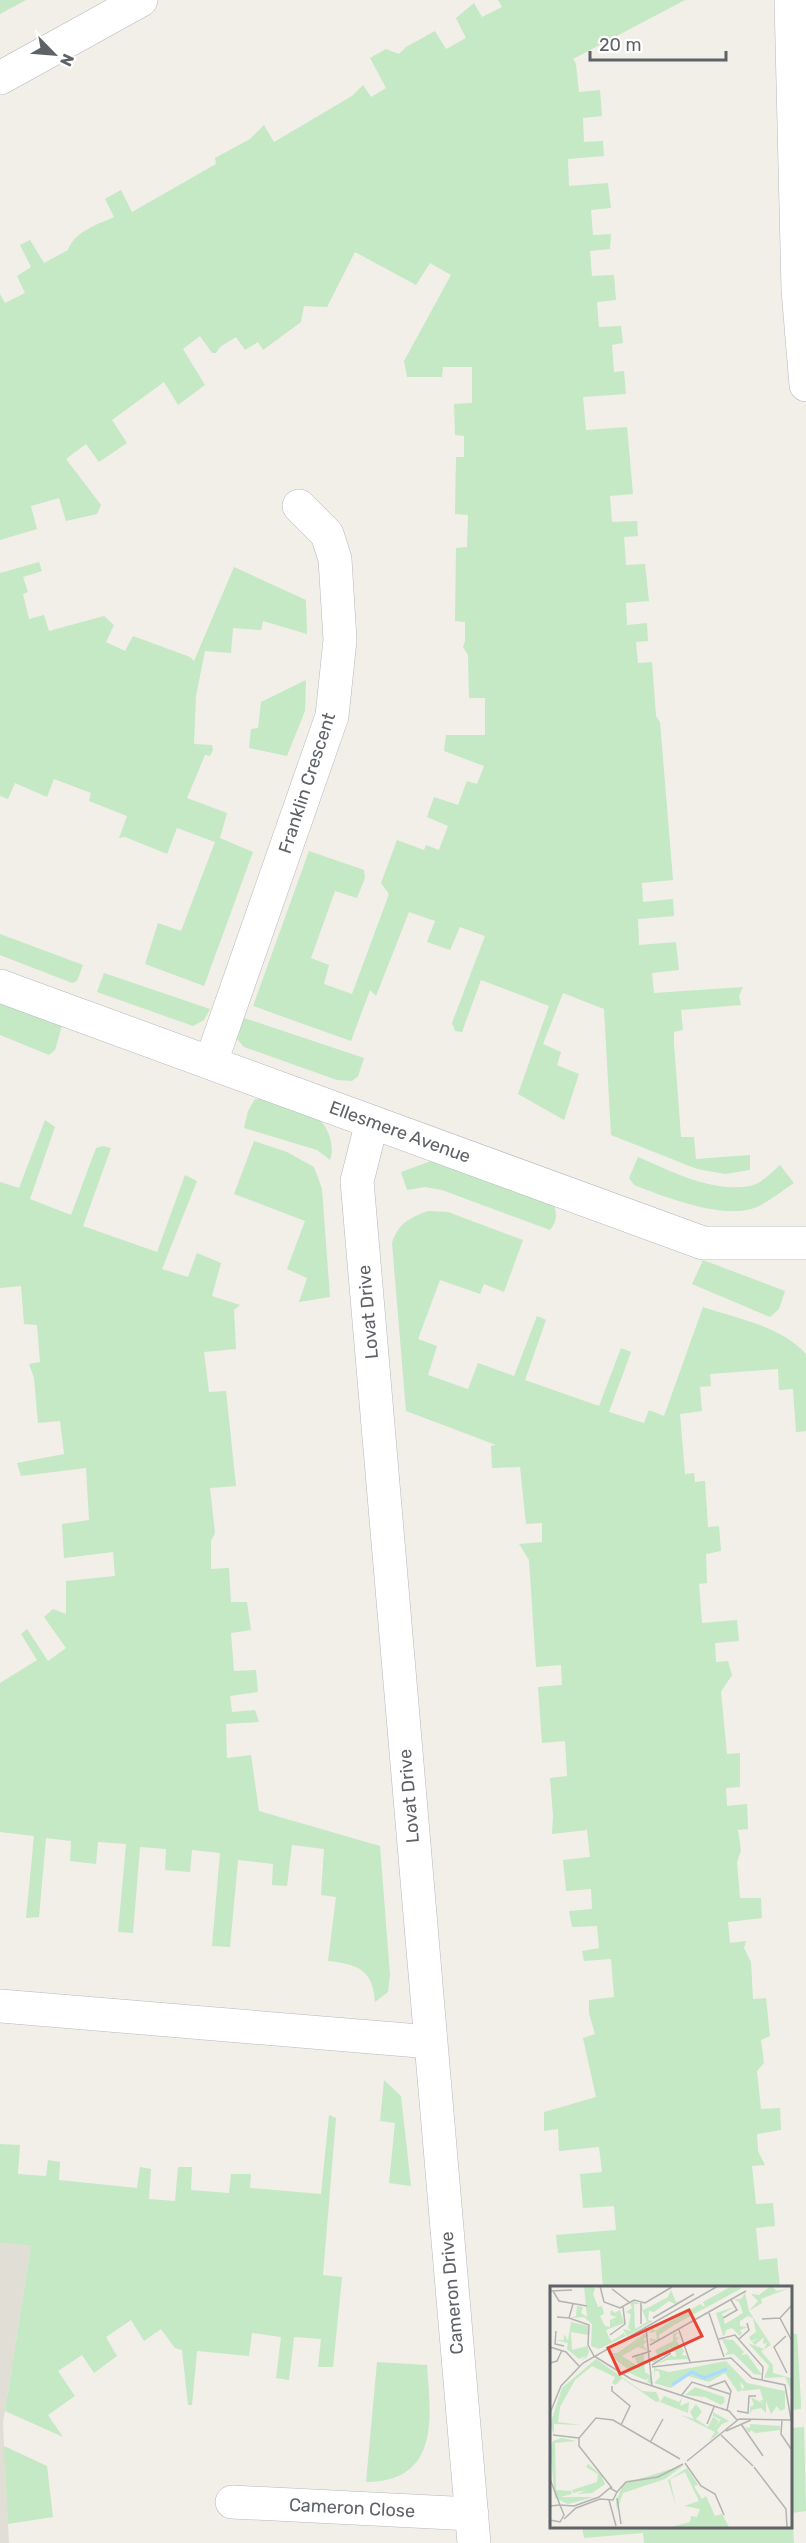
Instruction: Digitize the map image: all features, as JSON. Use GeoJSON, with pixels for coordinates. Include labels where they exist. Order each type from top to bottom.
{"type":"FeatureCollection","features":[{"type":"Feature","properties":{"kind":"street"},"geometry":{"type":"LineString","coordinates":[[0,78],[141,0]]}},
{"type":"Feature","properties":{"kind":"street"},"geometry":{"type":"LineString","coordinates":[[791,0],[798,290],[806,385]]}},
{"type":"Feature","properties":{"kind":"street","name":"Franklin Crescent"},"geometry":{"type":"LineString","coordinates":[[211,1062],[332,716],[340,640],[335,559],[327,534],[299,507]]}},
{"type":"Feature","properties":{"kind":"street","name":"Ellesmere Avenue"},"geometry":{"type":"LineString","coordinates":[[0,986],[703,1243],[791,1245],[806,1243]]}},
{"type":"Feature","properties":{"kind":"street","name":"Lovat Drive"},"geometry":{"type":"LineString","coordinates":[[372,1122],[357,1180],[430,2042]]}},
{"type":"Feature","properties":{"kind":"street"},"geometry":{"type":"LineString","coordinates":[[0,2006],[430,2042]]}},
{"type":"Feature","properties":{"kind":"street","name":"Cameron Drive"},"geometry":{"type":"LineString","coordinates":[[430,2042],[473,2528]]}},
{"type":"Feature","properties":{"kind":"street","name":"Cameron Close"},"geometry":{"type":"LineString","coordinates":[[232,2502],[473,2528]]}},
{"type":"Feature","properties":{"kind":"shaded area"},"geometry":{"type":"Polygon","coordinates":[[[0,2243],[31,2246],[3,2423],[9,2543],[0,2543],[0,2243]]]}},
{"type":"Feature","properties":{"kind":"green space"},"geometry":{"type":"Polygon","coordinates":[[[0,0],[26,0],[0,14],[0,0]]]}},
{"type":"Feature","properties":{"kind":"green space"},"geometry":{"type":"Polygon","coordinates":[[[498,0],[685,0],[573,59],[576,64],[579,92],[600,90],[602,116],[583,118],[584,142],[603,141],[604,156],[568,159],[569,186],[608,183],[611,208],[591,210],[593,235],[611,234],[610,249],[590,251],[592,276],[614,275],[616,300],[597,302],[599,327],[621,326],[623,343],[612,345],[614,372],[624,371],[626,394],[583,397],[586,430],[627,427],[633,494],[610,496],[612,522],[637,521],[638,536],[624,537],[626,565],[645,564],[649,601],[626,603],[627,625],[647,623],[648,641],[636,642],[638,663],[652,662],[656,716],[660,722],[673,880],[642,883],[643,902],[673,899],[674,916],[638,919],[639,945],[676,942],[679,970],[652,973],[654,993],[743,987],[739,996],[741,1005],[681,1010],[683,1030],[674,1032],[674,1043],[681,1137],[694,1137],[696,1159],[750,1155],[750,1170],[725,1174],[697,1169],[611,1135],[604,1009],[563,993],[543,1044],[561,1052],[557,1065],[579,1074],[564,1120],[518,1094],[549,1006],[481,980],[462,1032],[455,1031],[452,1023],[485,936],[460,927],[450,950],[427,942],[435,921],[409,912],[376,996],[370,990],[351,1041],[253,1006],[309,851],[364,870],[365,878],[357,898],[335,891],[311,958],[329,965],[324,984],[352,994],[389,894],[381,883],[397,840],[424,850],[426,845],[439,850],[448,826],[427,817],[434,797],[458,805],[467,781],[477,784],[484,766],[444,751],[446,735],[485,735],[485,698],[469,698],[468,655],[463,647],[465,622],[455,621],[456,548],[467,547],[468,515],[455,514],[456,457],[464,457],[464,436],[455,435],[454,404],[472,403],[472,367],[443,367],[442,377],[407,377],[404,361],[451,275],[430,263],[416,285],[355,252],[327,307],[304,306],[301,322],[263,350],[258,342],[245,350],[236,337],[220,347],[216,353],[212,353],[200,336],[183,349],[205,385],[178,405],[164,382],[112,420],[127,443],[99,462],[86,444],[66,459],[101,505],[97,514],[66,521],[59,498],[31,506],[37,529],[0,540],[0,294],[5,303],[25,293],[17,276],[31,267],[20,245],[30,240],[44,263],[68,250],[71,243],[81,233],[114,217],[105,199],[121,190],[132,212],[216,164],[215,158],[250,139],[264,125],[274,142],[352,96],[363,85],[371,97],[386,88],[370,58],[386,49],[399,54],[406,47],[435,31],[446,49],[466,38],[456,18],[474,3],[482,17],[502,7],[498,0]]]}},
{"type":"Feature","properties":{"kind":"green space"},"geometry":{"type":"Polygon","coordinates":[[[39,562],[42,571],[23,577],[28,592],[23,594],[29,619],[44,615],[49,631],[104,616],[114,625],[106,642],[125,651],[133,636],[190,657],[194,661],[234,567],[306,600],[307,634],[263,621],[261,630],[233,628],[231,653],[205,651],[196,696],[194,744],[212,745],[213,750],[210,756],[205,755],[187,798],[227,813],[220,838],[253,852],[204,986],[145,964],[158,923],[181,931],[215,842],[177,828],[167,854],[125,837],[119,838],[127,816],[89,801],[91,793],[54,779],[47,797],[15,783],[8,799],[0,796],[0,573],[39,562]]]}},
{"type":"Feature","properties":{"kind":"green space"},"geometry":{"type":"Polygon","coordinates":[[[306,680],[305,711],[287,756],[249,748],[251,729],[258,728],[261,702],[306,680]]]}},
{"type":"Feature","properties":{"kind":"green space"},"geometry":{"type":"Polygon","coordinates":[[[0,934],[83,965],[77,981],[72,983],[0,955],[0,934]]]}},
{"type":"Feature","properties":{"kind":"green space"},"geometry":{"type":"Polygon","coordinates":[[[104,973],[210,1009],[204,1020],[193,1026],[97,992],[104,973]]]}},
{"type":"Feature","properties":{"kind":"green space"},"geometry":{"type":"Polygon","coordinates":[[[0,997],[63,1022],[55,1050],[49,1055],[0,1035],[0,997]]]}},
{"type":"Feature","properties":{"kind":"green space"},"geometry":{"type":"Polygon","coordinates":[[[244,1018],[364,1058],[358,1076],[352,1081],[337,1080],[244,1047],[233,1030],[244,1018]]]}},
{"type":"Feature","properties":{"kind":"green space"},"geometry":{"type":"Polygon","coordinates":[[[255,1099],[264,1099],[292,1107],[317,1117],[325,1126],[330,1137],[332,1149],[330,1160],[317,1150],[244,1128],[248,1111],[255,1099]]]}},
{"type":"Feature","properties":{"kind":"green space"},"geometry":{"type":"Polygon","coordinates":[[[45,1120],[55,1127],[30,1199],[71,1215],[96,1148],[103,1146],[111,1148],[83,1226],[157,1252],[185,1175],[197,1181],[162,1269],[188,1277],[197,1253],[221,1263],[212,1296],[240,1305],[234,1310],[236,1349],[204,1352],[209,1392],[226,1391],[236,1486],[210,1488],[215,1533],[211,1541],[211,1569],[229,1568],[231,1602],[247,1602],[251,1630],[231,1633],[234,1671],[256,1670],[258,1692],[230,1696],[232,1712],[255,1710],[259,1722],[226,1724],[227,1758],[251,1755],[259,1811],[380,1846],[390,1975],[388,1992],[375,2002],[371,1983],[362,1971],[348,1964],[328,1961],[336,1897],[321,1895],[324,1849],[292,1845],[287,1886],[272,1885],[273,1864],[238,1860],[230,1947],[212,1946],[220,1853],[192,1850],[190,1872],[165,1870],[166,1849],[140,1847],[133,1933],[118,1932],[126,1844],[98,1842],[96,1864],[70,1861],[71,1841],[46,1838],[39,1917],[26,1918],[34,1836],[0,1832],[0,1683],[37,1660],[21,1634],[27,1629],[48,1661],[66,1648],[44,1617],[53,1609],[66,1614],[66,1581],[115,1576],[113,1552],[64,1558],[62,1524],[89,1520],[86,1468],[21,1476],[17,1463],[64,1454],[60,1421],[38,1423],[34,1378],[29,1364],[40,1362],[37,1325],[24,1324],[21,1286],[0,1288],[0,1182],[19,1188],[45,1120]]]}},
{"type":"Feature","properties":{"kind":"green space"},"geometry":{"type":"Polygon","coordinates":[[[254,1141],[287,1152],[314,1167],[322,1189],[330,1297],[299,1302],[307,1278],[287,1269],[305,1221],[234,1194],[254,1141]]]}},
{"type":"Feature","properties":{"kind":"green space"},"geometry":{"type":"Polygon","coordinates":[[[638,1157],[707,1184],[736,1187],[758,1183],[780,1165],[794,1183],[759,1206],[746,1210],[714,1210],[679,1201],[634,1185],[629,1178],[638,1157]]]}},
{"type":"Feature","properties":{"kind":"green space"},"geometry":{"type":"Polygon","coordinates":[[[434,1160],[554,1204],[556,1215],[554,1224],[550,1230],[442,1190],[425,1187],[407,1190],[401,1172],[434,1160]]]}},
{"type":"Feature","properties":{"kind":"green space"},"geometry":{"type":"Polygon","coordinates":[[[428,1211],[448,1212],[523,1240],[504,1292],[484,1284],[480,1294],[440,1280],[418,1339],[437,1346],[428,1375],[468,1389],[478,1363],[514,1376],[537,1316],[546,1320],[525,1380],[599,1406],[621,1348],[631,1352],[609,1412],[644,1423],[649,1410],[664,1416],[703,1307],[772,1330],[796,1344],[806,1354],[806,1431],[796,1432],[793,1389],[779,1390],[778,1369],[710,1374],[711,1386],[700,1387],[702,1411],[680,1414],[685,1474],[694,1473],[695,1482],[705,1481],[708,1527],[719,1526],[721,1551],[706,1554],[707,1583],[699,1584],[702,1623],[737,1620],[739,1641],[715,1643],[716,1662],[728,1661],[732,1675],[721,1692],[727,1754],[740,1753],[740,1787],[726,1788],[727,1806],[747,1804],[748,1829],[738,1830],[741,1850],[737,1862],[740,1898],[761,1898],[762,1918],[728,1922],[730,1943],[746,1941],[744,1948],[751,1962],[753,1999],[766,1998],[770,2036],[761,2040],[764,2063],[757,2071],[761,2109],[780,2108],[781,2130],[757,2134],[758,2151],[765,2165],[752,2166],[756,2204],[773,2203],[775,2226],[756,2228],[759,2260],[777,2258],[780,2286],[603,2286],[600,2250],[558,2253],[556,2235],[616,2230],[614,2206],[583,2208],[580,2174],[602,2172],[599,2147],[559,2151],[558,2129],[544,2131],[544,2112],[596,2097],[583,2038],[595,2034],[589,2013],[589,2000],[614,1997],[611,1959],[584,1961],[582,1951],[599,1948],[597,1926],[572,1927],[569,1911],[592,1909],[591,1889],[566,1891],[563,1860],[590,1857],[587,1830],[552,1834],[550,1778],[567,1776],[565,1741],[542,1743],[538,1687],[562,1685],[561,1665],[536,1667],[529,1560],[519,1544],[542,1542],[542,1523],[526,1524],[520,1467],[492,1468],[491,1446],[496,1445],[406,1411],[392,1243],[401,1226],[415,1216],[428,1211]]]}},
{"type":"Feature","properties":{"kind":"green space"},"geometry":{"type":"Polygon","coordinates":[[[703,1260],[785,1291],[779,1309],[770,1317],[692,1284],[703,1260]]]}},
{"type":"Feature","properties":{"kind":"green space"},"geometry":{"type":"Polygon","coordinates":[[[384,2080],[401,2096],[411,2186],[389,2183],[395,2123],[380,2121],[384,2080]]]}},
{"type":"Feature","properties":{"kind":"green space"},"geometry":{"type":"Polygon","coordinates":[[[329,2115],[336,2118],[323,2275],[342,2277],[333,2367],[318,2367],[321,2339],[294,2337],[289,2380],[276,2378],[281,2337],[252,2333],[249,2356],[197,2351],[192,2405],[188,2405],[182,2350],[175,2348],[161,2329],[144,2341],[131,2320],[106,2337],[117,2356],[94,2373],[82,2355],[58,2371],[75,2396],[48,2415],[63,2437],[5,2411],[31,2246],[0,2243],[0,2144],[20,2145],[18,2174],[46,2176],[48,2160],[60,2162],[59,2180],[137,2188],[140,2167],[151,2169],[149,2199],[175,2201],[178,2167],[192,2167],[191,2190],[229,2193],[231,2174],[251,2174],[250,2188],[321,2194],[329,2115]]]}},
{"type":"Feature","properties":{"kind":"green space"},"geometry":{"type":"Polygon","coordinates":[[[791,2334],[797,2334],[801,2409],[791,2410],[791,2334]]]}},
{"type":"Feature","properties":{"kind":"green space"},"geometry":{"type":"Polygon","coordinates":[[[377,2362],[427,2365],[429,2425],[426,2443],[419,2459],[407,2471],[390,2479],[366,2482],[377,2362]]]}},
{"type":"Feature","properties":{"kind":"green space"},"geometry":{"type":"Polygon","coordinates":[[[804,2427],[806,2511],[792,2513],[794,2543],[644,2543],[643,2533],[584,2538],[582,2528],[791,2528],[791,2428],[804,2427]]]}},
{"type":"Feature","properties":{"kind":"green space"},"geometry":{"type":"Polygon","coordinates":[[[4,2446],[47,2466],[53,2517],[8,2524],[4,2446]]]}}]}
